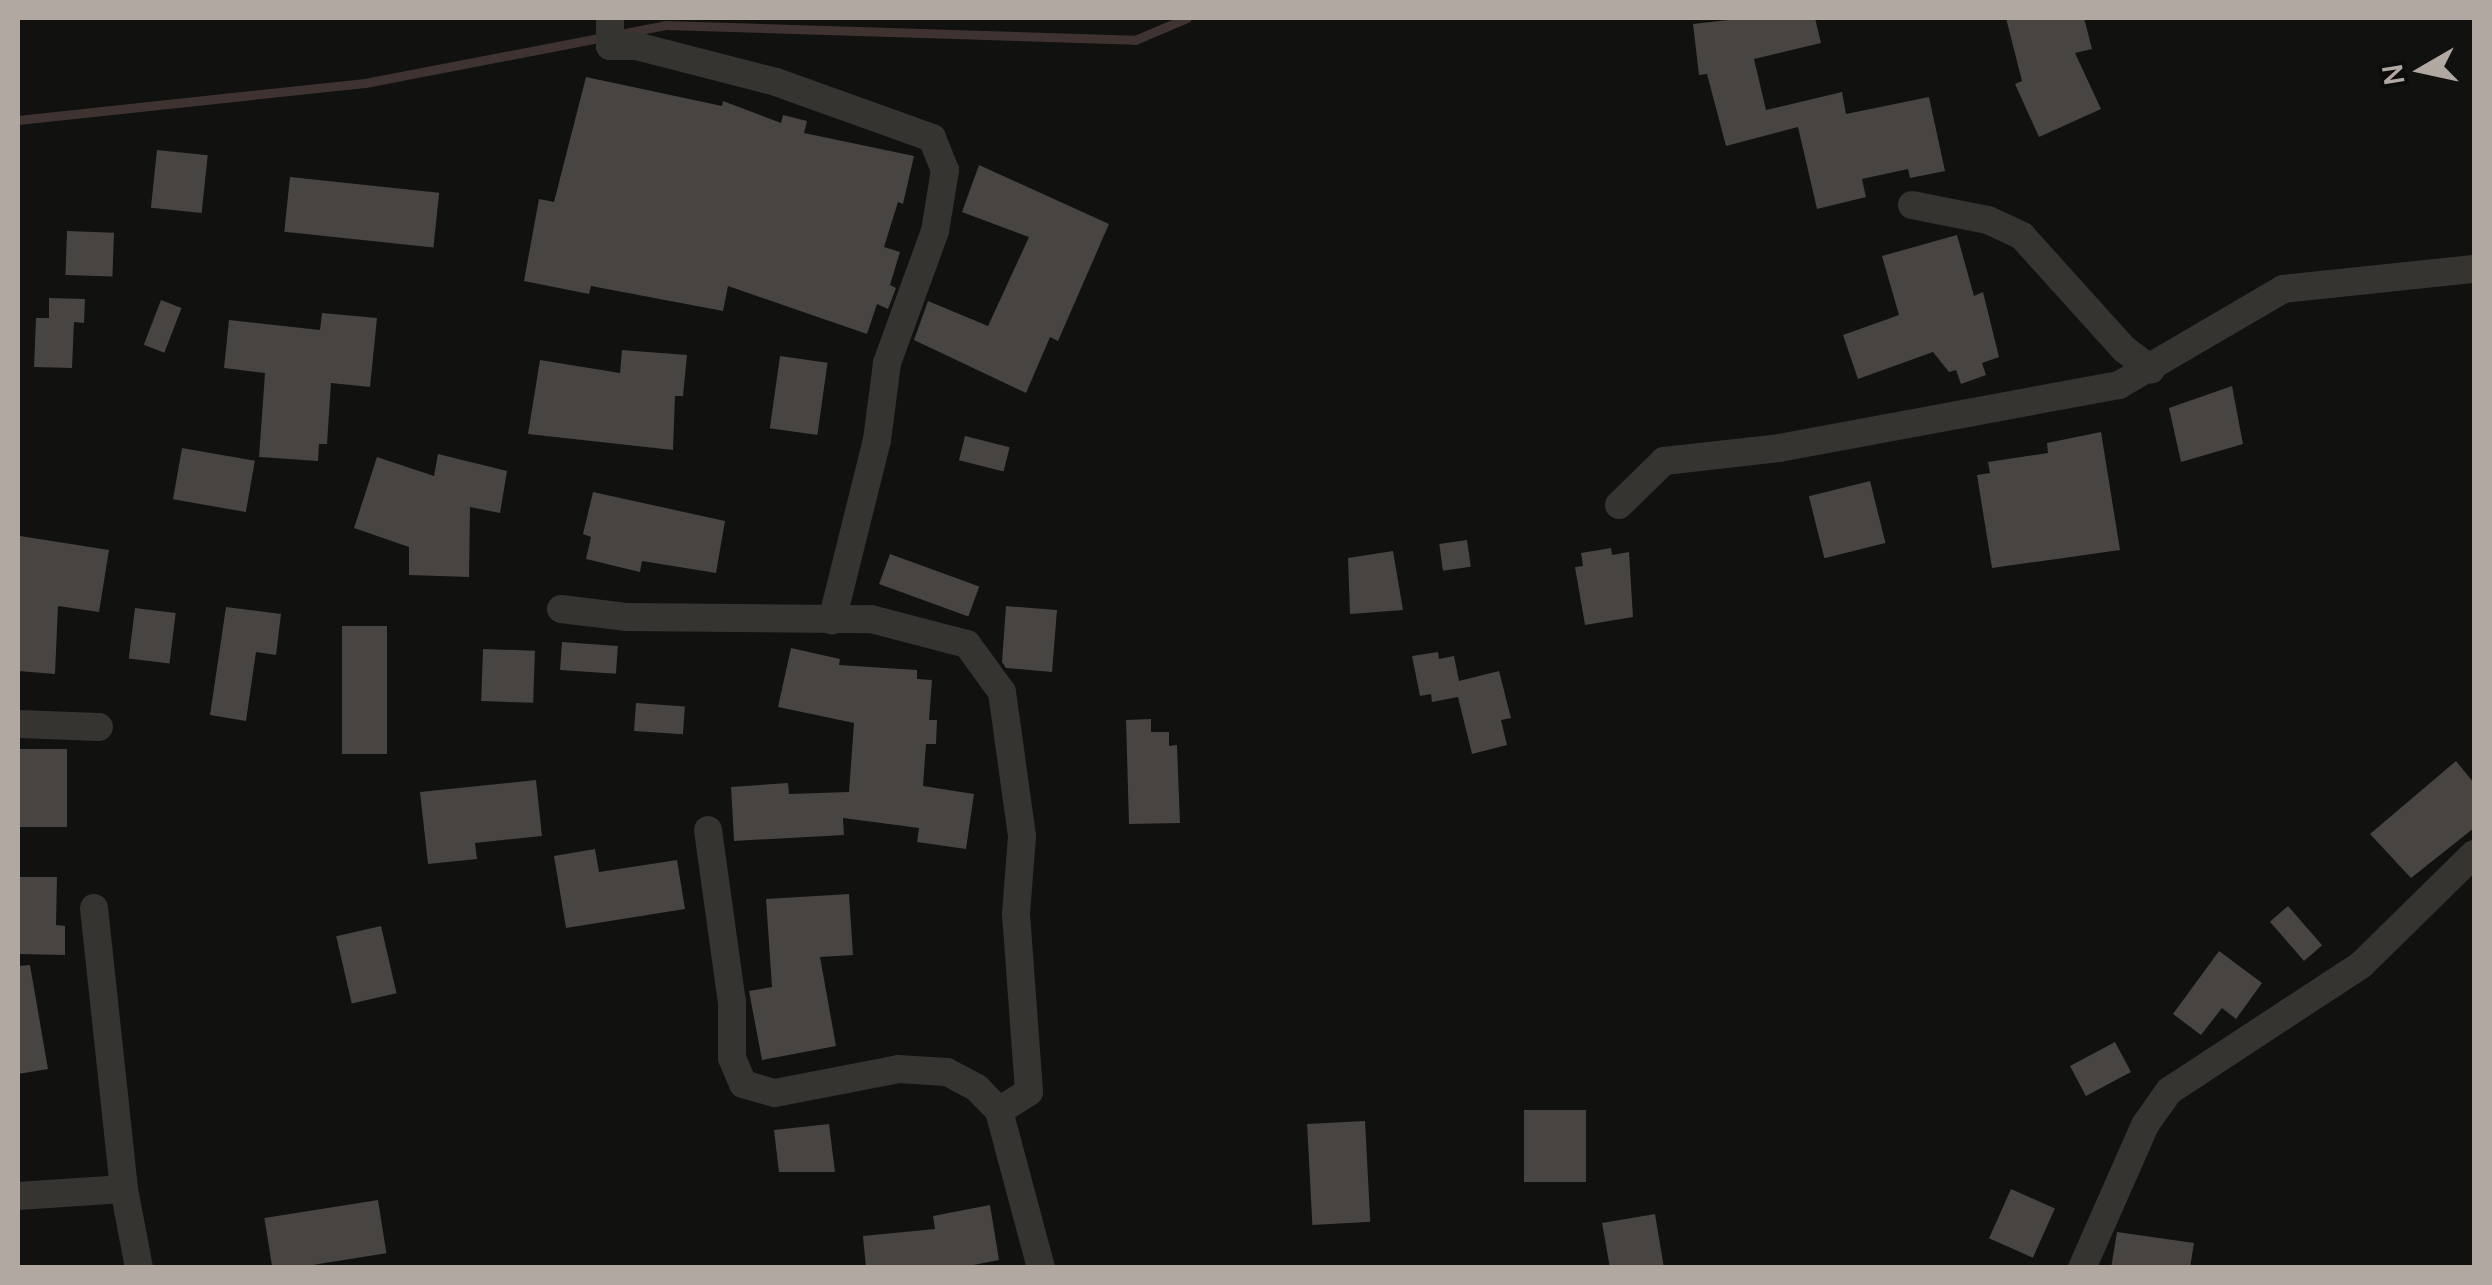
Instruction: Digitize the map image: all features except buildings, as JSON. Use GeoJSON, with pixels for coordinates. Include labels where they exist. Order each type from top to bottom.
{"type":"FeatureCollection","features":[{"type":"Feature","properties":{"kind":"street"},"geometry":{"type":"LineString","coordinates":[[610,18],[610,46],[636,46],[776,82],[932,138],[945,170],[936,232],[887,363],[877,440],[832,620]]}},
{"type":"Feature","properties":{"kind":"street"},"geometry":{"type":"LineString","coordinates":[[1912,205],[1988,220],[2022,236],[2150,369]]}},
{"type":"Feature","properties":{"kind":"street"},"geometry":{"type":"LineString","coordinates":[[1619,505],[1664,461],[1779,448],[2118,385],[2283,289],[2474,268]]}},
{"type":"Feature","properties":{"kind":"street"},"geometry":{"type":"LineString","coordinates":[[561,609],[626,617],[871,619],[967,644],[1002,692],[1022,837],[1016,914],[1029,1092],[999,1112]]}},
{"type":"Feature","properties":{"kind":"street"},"geometry":{"type":"LineString","coordinates":[[18,724],[98,727]]}},
{"type":"Feature","properties":{"kind":"street"},"geometry":{"type":"LineString","coordinates":[[708,830],[732,1002],[732,1058],[743,1084],[775,1093],[898,1069],[947,1072],[977,1088],[999,1112],[1041,1268]]}},
{"type":"Feature","properties":{"kind":"street"},"geometry":{"type":"LineString","coordinates":[[2082,1268],[2145,1125],[2169,1091],[2362,964],[2474,854]]}},
{"type":"Feature","properties":{"kind":"street"},"geometry":{"type":"LineString","coordinates":[[94,908],[124,1189],[139,1268]]}},
{"type":"Feature","properties":{"kind":"street"},"geometry":{"type":"LineString","coordinates":[[18,1196],[124,1189]]}},
{"type":"Feature","properties":{"kind":"waterway"},"geometry":{"type":"LineString","coordinates":[[18,120],[365,83],[665,25],[1135,40],[1187,18]]}}]}
